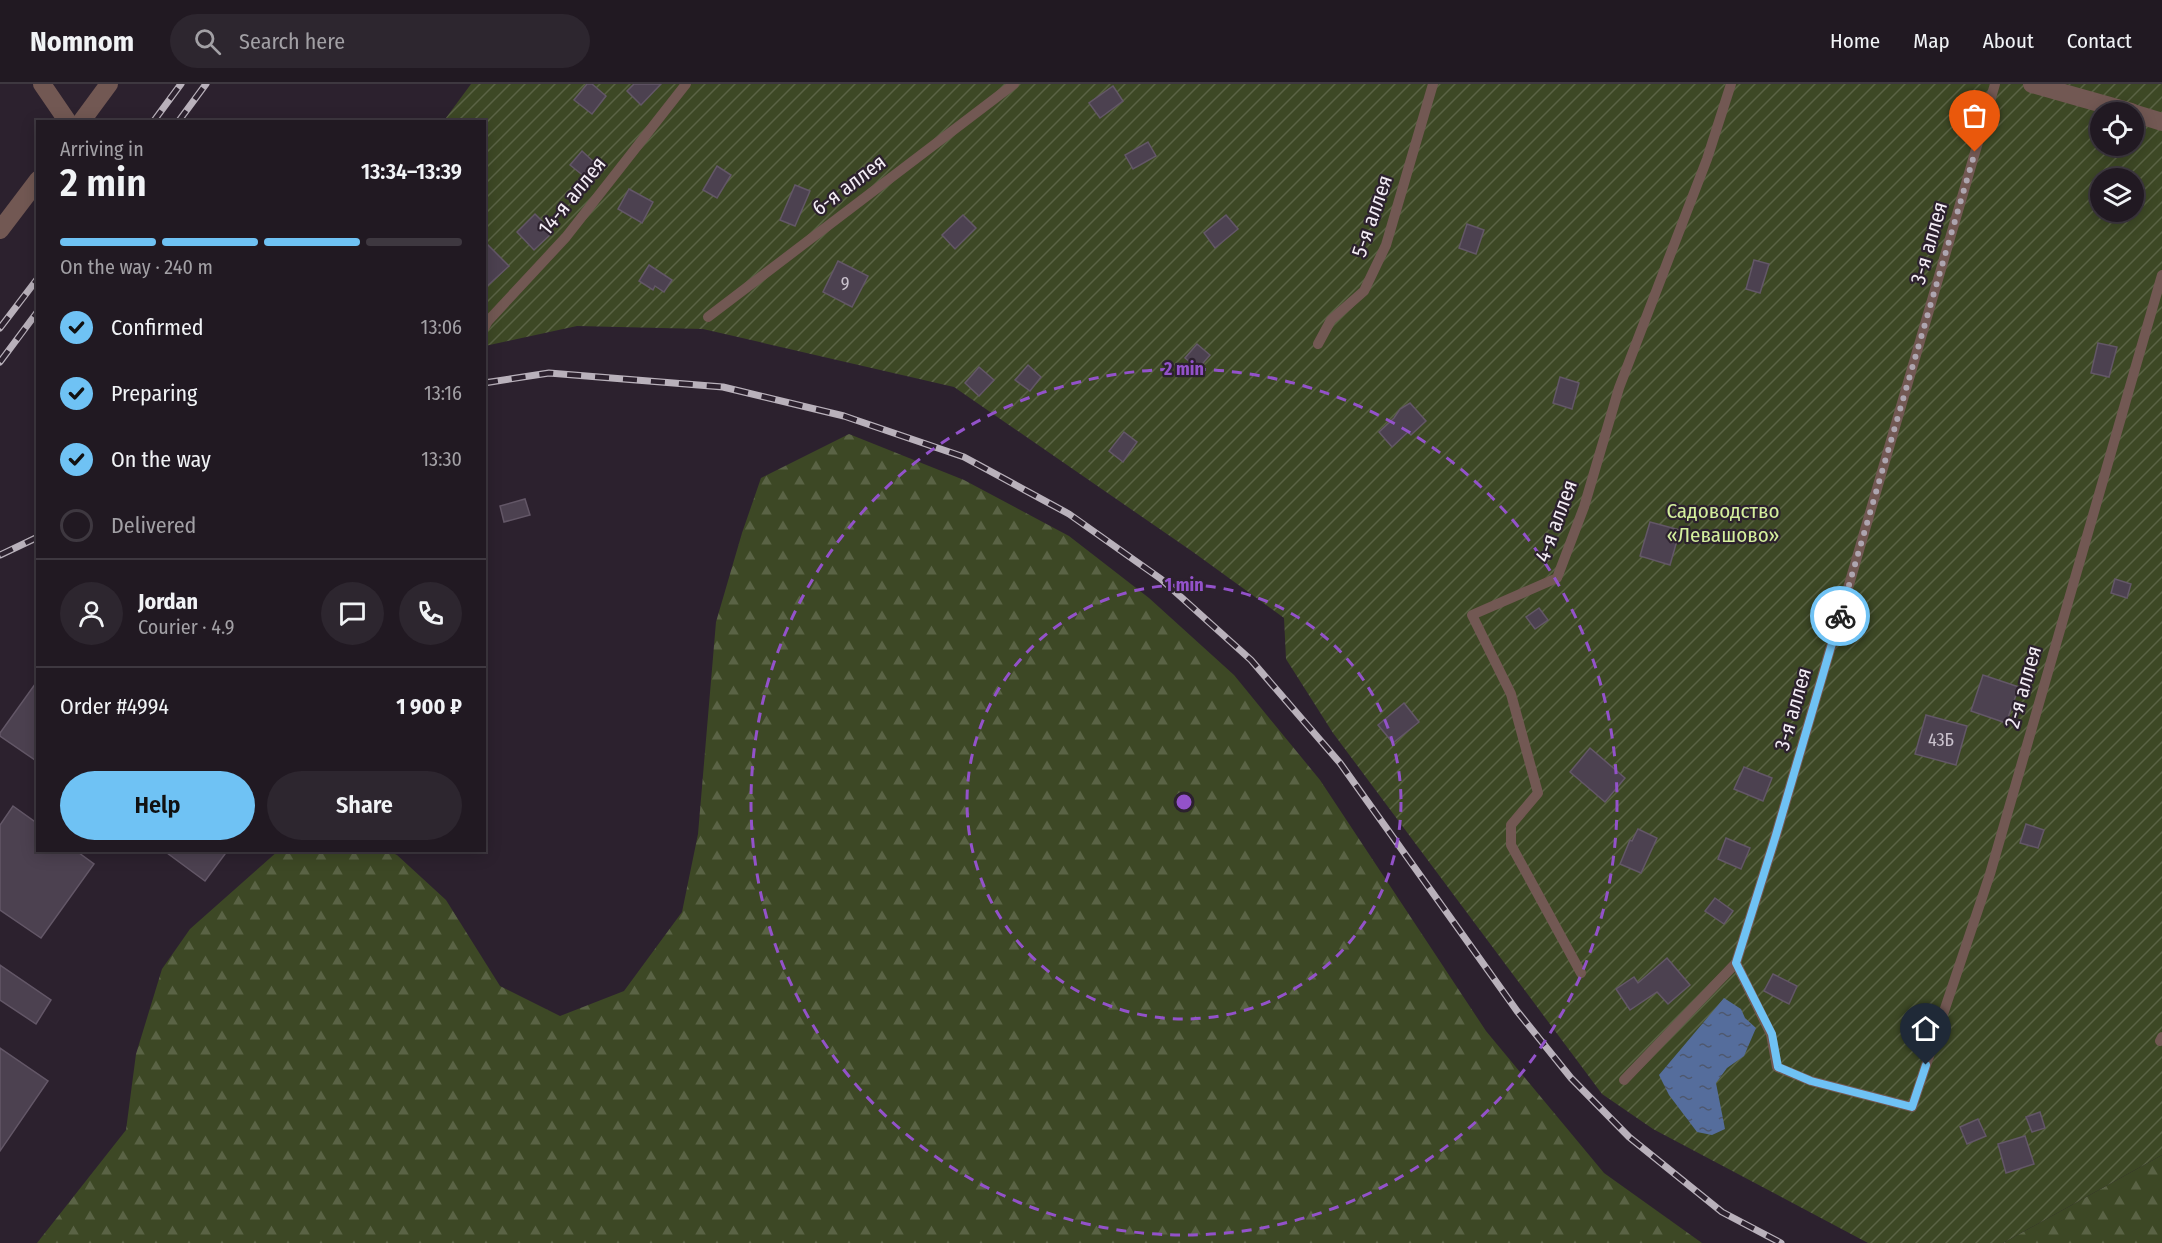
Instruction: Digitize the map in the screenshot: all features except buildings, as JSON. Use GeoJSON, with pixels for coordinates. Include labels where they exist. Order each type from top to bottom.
{"type":"FeatureCollection","features":[{"type":"Feature","properties":{"kind":"street"},"geometry":{"type":"LineString","coordinates":[[42,84],[67,120]]}},
{"type":"Feature","properties":{"kind":"street"},"geometry":{"type":"LineString","coordinates":[[82,120],[109,84]]}},
{"type":"Feature","properties":{"kind":"street"},"geometry":{"type":"LineString","coordinates":[[2032,84],[2094,102]]}},
{"type":"Feature","properties":{"kind":"street"},"geometry":{"type":"LineString","coordinates":[[2144,117],[2162,122]]}},
{"type":"Feature","properties":{"kind":"street"},"geometry":{"type":"LineString","coordinates":[[0,230],[36,183]]}},
{"type":"Feature","properties":{"kind":"lane","name":"14-я аллея"},"geometry":{"type":"LineString","coordinates":[[486,324],[566,237],[686,84]]}},
{"type":"Feature","properties":{"kind":"lane","name":"6-я аллея"},"geometry":{"type":"LineString","coordinates":[[708,317],[1014,84]]}},
{"type":"Feature","properties":{"kind":"lane","name":"5-я аллея"},"geometry":{"type":"LineString","coordinates":[[1318,344],[1331,320],[1364,291],[1386,245],[1433,84]]}},
{"type":"Feature","properties":{"kind":"lane","name":"4-я аллея"},"geometry":{"type":"LineString","coordinates":[[1581,973],[1511,845],[1511,825],[1538,793],[1511,694],[1472,615],[1557,578],[1584,507],[1619,388],[1707,159],[1731,84]]}},
{"type":"Feature","properties":{"kind":"lane","name":"3-я аллея"},"geometry":{"type":"LineString","coordinates":[[1736,963],[1776,835],[1995,84]]}},
{"type":"Feature","properties":{"kind":"lane","name":"2-я аллея"},"geometry":{"type":"LineString","coordinates":[[1736,963],[1772,1034],[1778,1067],[1811,1081],[1912,1107],[1990,874],[2162,275]]}},
{"type":"Feature","properties":{"kind":"lane"},"geometry":{"type":"LineString","coordinates":[[1624,1080],[1736,963]]}},
{"type":"Feature","properties":{"kind":"green space","name":"Садоводство «Левашово»"},"geometry":{"type":"Polygon","coordinates":[[[471,84],[2162,84],[2162,1155],[2003,1243],[1868,1243],[1653,1129],[1602,1094],[1333,733],[1286,659],[1284,618],[1193,552],[954,387],[703,329],[577,326],[486,346],[486,120],[444,120],[471,84]]]}},
{"type":"Feature","properties":{"kind":"green space"},"geometry":{"type":"Polygon","coordinates":[[[849,434],[964,480],[1069,536],[1149,598],[1234,675],[1320,780],[1486,1031],[1604,1173],[1702,1243],[37,1243],[126,1130],[136,1054],[162,969],[190,929],[277,852],[390,852],[397,855],[446,900],[500,986],[560,1016],[624,991],[682,912],[698,834],[716,622],[761,478],[849,434]]]}},
{"type":"Feature","properties":{"kind":"green space"},"geometry":{"type":"Polygon","coordinates":[[[2162,1155],[2162,1243],[2003,1243],[2162,1155]]]}},
{"type":"Feature","properties":{"kind":"water"},"geometry":{"type":"Polygon","coordinates":[[[1724,998],[1741,1009],[1745,1018],[1756,1028],[1744,1056],[1727,1068],[1716,1083],[1725,1129],[1712,1135],[1697,1132],[1669,1095],[1659,1075],[1724,998]]]}},
{"type":"Feature","properties":{"kind":"railway"},"geometry":{"type":"LineString","coordinates":[[154,120],[181,84]]}},
{"type":"Feature","properties":{"kind":"railway"},"geometry":{"type":"LineString","coordinates":[[179,120],[206,84]]}},
{"type":"Feature","properties":{"kind":"railway"},"geometry":{"type":"LineString","coordinates":[[0,328],[36,281]]}},
{"type":"Feature","properties":{"kind":"railway"},"geometry":{"type":"LineString","coordinates":[[0,362],[36,314]]}},
{"type":"Feature","properties":{"kind":"railway"},"geometry":{"type":"LineString","coordinates":[[486,383],[549,373],[723,387],[844,416],[964,457],[1069,514],[1161,579],[1251,660],[1340,763],[1517,1011],[1571,1078],[1629,1137],[1722,1212],[1781,1243]]}},
{"type":"Feature","properties":{"kind":"railway"},"geometry":{"type":"LineString","coordinates":[[0,555],[36,538]]}},
{"type":"Feature","properties":{"kind":"way so far"},"geometry":{"type":"LineString","coordinates":[[1840,616],[1975,152]]}},
{"type":"Feature","properties":{"kind":"route"},"geometry":{"type":"LineString","coordinates":[[1840,616],[1736,963],[1772,1034],[1778,1067],[1811,1081],[1912,1107],[1926,1065]]}}]}
